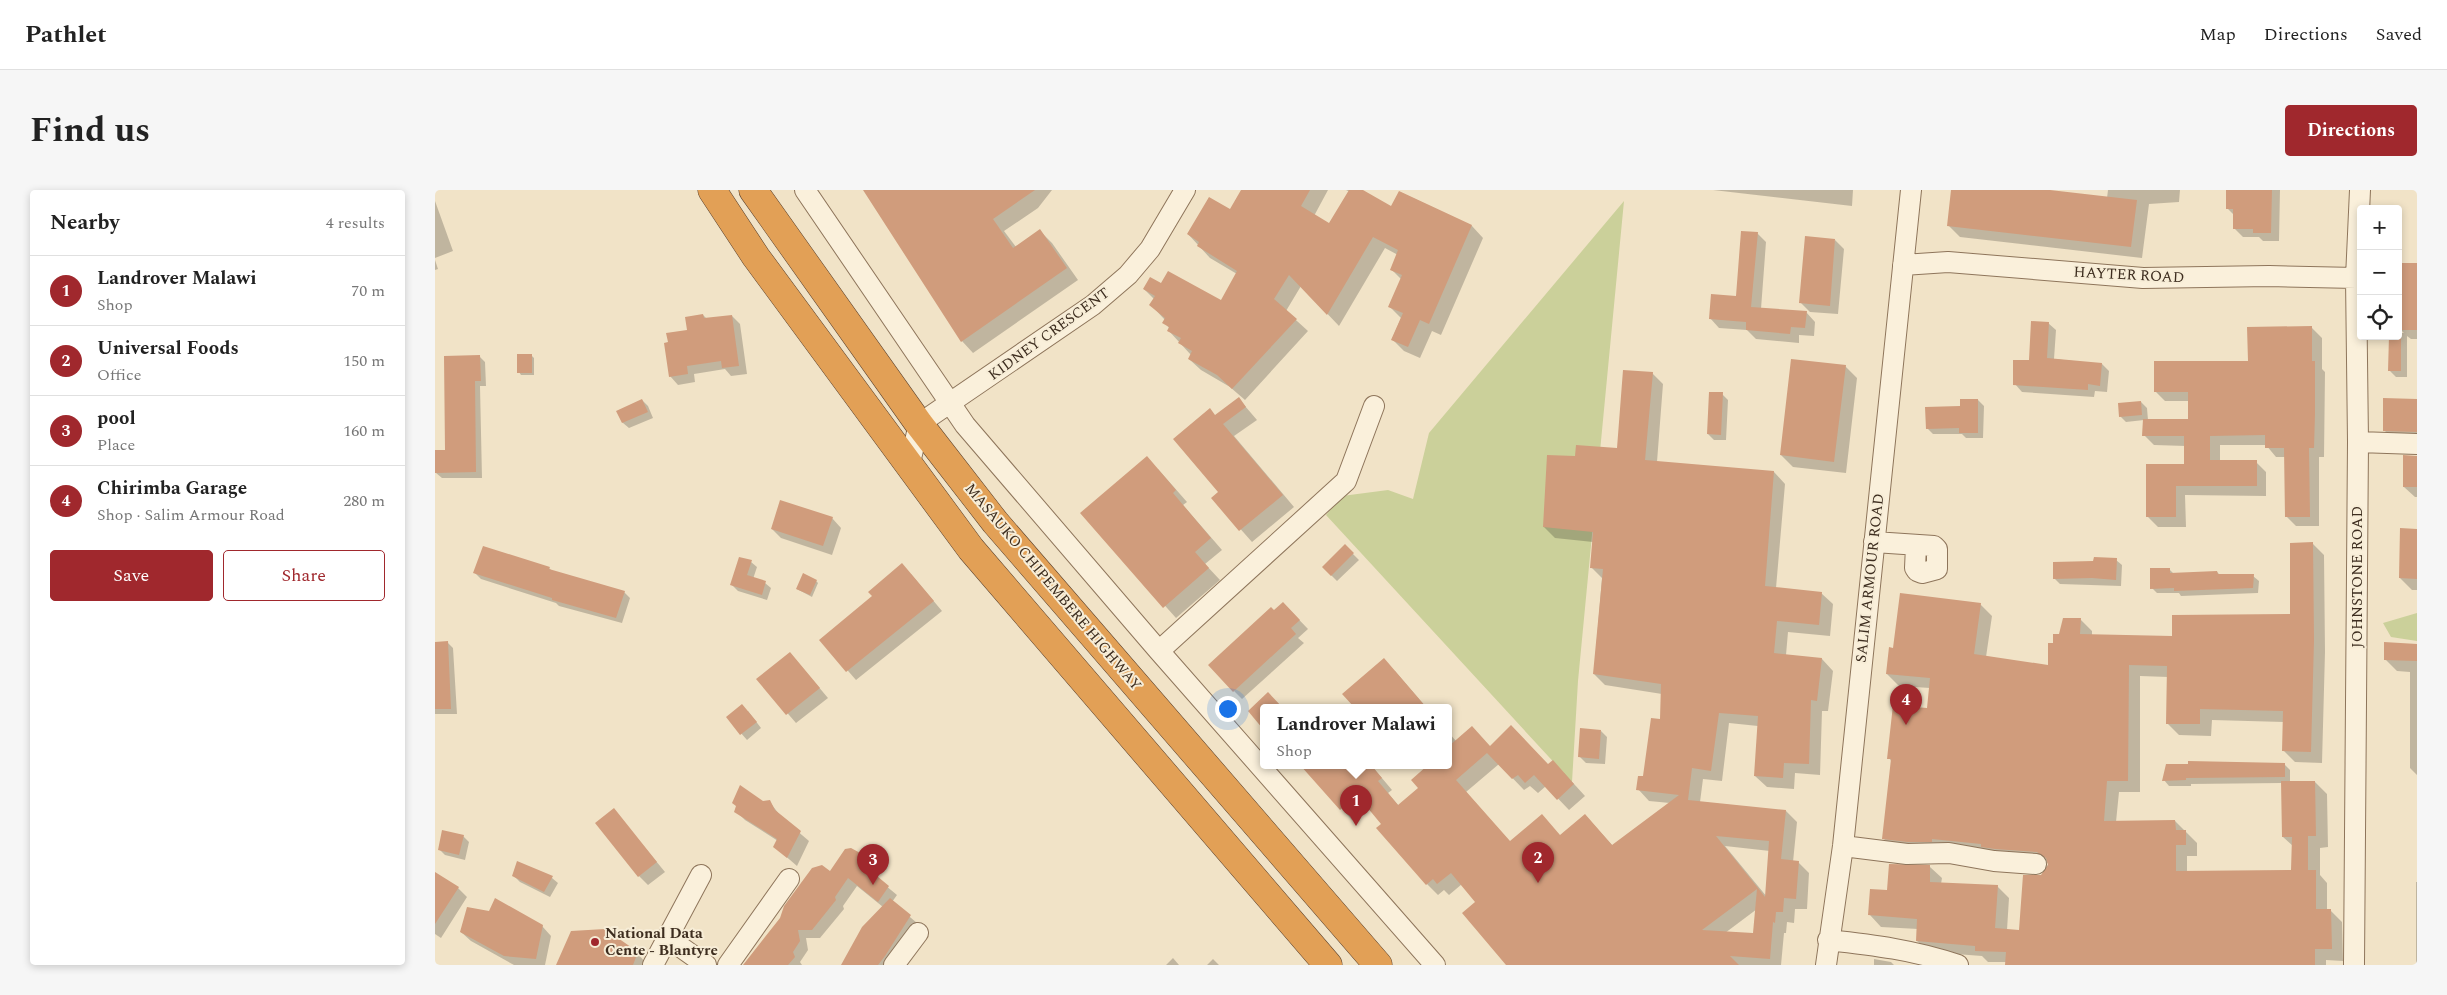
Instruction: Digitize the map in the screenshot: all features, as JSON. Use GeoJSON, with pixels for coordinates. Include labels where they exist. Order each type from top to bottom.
{"type":"FeatureCollection","features":[{"type":"Feature","properties":{"kind":"highway"},"geometry":{"type":"LineString","coordinates":[[712,190],[762,265],[971,549],[1329,965]]}},
{"type":"Feature","properties":{"kind":"highway","name":"MASAUKO CHIPEMBERE HIGHWAY"},"geometry":{"type":"LineString","coordinates":[[753,190],[919,424],[995,522],[1378,965]]}},
{"type":"Feature","properties":{"kind":"street"},"geometry":{"type":"LineString","coordinates":[[805,190],[965,425],[1260,766]]}},
{"type":"Feature","properties":{"kind":"street","name":"KIDNEY CRESCENT"},"geometry":{"type":"LineString","coordinates":[[919,424],[1093,304],[1128,275],[1150,249],[1185,190]]}},
{"type":"Feature","properties":{"kind":"street","name":"SALIM ARMOUR ROAD"},"geometry":{"type":"LineString","coordinates":[[1826,965],[1828,940],[1843,846],[1911,190]]}},
{"type":"Feature","properties":{"kind":"street","name":"JOHNSTONE ROAD"},"geometry":{"type":"LineString","coordinates":[[2354,965],[2359,442],[2356,278],[2360,190]]}},
{"type":"Feature","properties":{"kind":"street","name":"HAYTER ROAD"},"geometry":{"type":"LineString","coordinates":[[1903,265],[1948,262],[2143,278],[2269,276],[2356,278]]}},
{"type":"Feature","properties":{"kind":"street"},"geometry":{"type":"LineString","coordinates":[[1159,651],[1345,481],[1374,406]]}},
{"type":"Feature","properties":{"kind":"street"},"geometry":{"type":"LineString","coordinates":[[909,467],[919,424]]}},
{"type":"Feature","properties":{"kind":"street"},"geometry":{"type":"LineString","coordinates":[[2359,442],[2417,444]]}},
{"type":"Feature","properties":{"kind":"street"},"geometry":{"type":"LineString","coordinates":[[1874,542],[1916,546]]}},
{"type":"Feature","properties":{"kind":"street"},"geometry":{"type":"LineString","coordinates":[[1263,769],[1435,965]]}},
{"type":"Feature","properties":{"kind":"street"},"geometry":{"type":"LineString","coordinates":[[1843,846],[1907,854],[1949,853],[1994,861],[2036,864]]}},
{"type":"Feature","properties":{"kind":"street"},"geometry":{"type":"LineString","coordinates":[[653,965],[701,875]]}},
{"type":"Feature","properties":{"kind":"street"},"geometry":{"type":"LineString","coordinates":[[728,965],[789,879]]}},
{"type":"Feature","properties":{"kind":"street"},"geometry":{"type":"LineString","coordinates":[[894,965],[918,933]]}},
{"type":"Feature","properties":{"kind":"street"},"geometry":{"type":"LineString","coordinates":[[668,938],[706,965]]}},
{"type":"Feature","properties":{"kind":"street"},"geometry":{"type":"LineString","coordinates":[[1828,940],[1896,947],[1930,955],[1958,965]]}},
{"type":"Feature","properties":{"kind":"green space"},"geometry":{"type":"Polygon","coordinates":[[[1624,201],[1578,681],[1572,782],[1326,515],[1342,496],[1388,490],[1413,499],[1429,433],[1624,201]]]}},
{"type":"Feature","properties":{"kind":"green space"},"geometry":{"type":"Polygon","coordinates":[[[2417,613],[2417,641],[2391,637],[2383,623],[2417,613]]]}},
{"type":"Feature","properties":{"kind":"building"},"geometry":{"type":"Polygon","coordinates":[[[863,190],[1035,190],[993,219],[1013,248],[1040,229],[1067,268],[961,342],[863,190]]]}},
{"type":"Feature","properties":{"kind":"building"},"geometry":{"type":"Polygon","coordinates":[[[1241,190],[1310,190],[1301,206],[1329,223],[1349,190],[1363,190],[1391,206],[1399,191],[1472,225],[1429,324],[1420,320],[1408,347],[1391,340],[1403,313],[1388,307],[1402,275],[1390,270],[1398,250],[1373,237],[1327,315],[1289,275],[1274,299],[1297,319],[1232,389],[1217,375],[1188,359],[1192,351],[1178,343],[1181,338],[1167,331],[1169,327],[1162,323],[1165,318],[1149,305],[1155,296],[1143,289],[1150,277],[1161,283],[1168,271],[1221,300],[1237,271],[1197,246],[1199,242],[1187,234],[1209,197],[1230,209],[1241,190]]]}},
{"type":"Feature","properties":{"kind":"building"},"geometry":{"type":"Polygon","coordinates":[[[1951,190],[2050,190],[2137,200],[2131,247],[1947,226],[1951,190]]]}},
{"type":"Feature","properties":{"kind":"building"},"geometry":{"type":"Polygon","coordinates":[[[2226,190],[2272,190],[2271,233],[2253,233],[2253,229],[2233,229],[2233,209],[2226,209],[2226,190]]]}},
{"type":"Feature","properties":{"kind":"building"},"geometry":{"type":"Polygon","coordinates":[[[1741,231],[1758,232],[1751,307],[1807,311],[1805,328],[1791,327],[1790,334],[1746,330],[1746,322],[1709,319],[1711,294],[1736,296],[1741,231]]]}},
{"type":"Feature","properties":{"kind":"building"},"geometry":{"type":"Polygon","coordinates":[[[1805,236],[1835,239],[1830,306],[1799,303],[1805,236]]]}},
{"type":"Feature","properties":{"kind":"building"},"geometry":{"type":"Polygon","coordinates":[[[2402,263],[2417,263],[2417,330],[2402,330],[2402,263]]]}},
{"type":"Feature","properties":{"kind":"building"},"geometry":{"type":"Polygon","coordinates":[[[703,314],[704,318],[732,315],[739,366],[722,368],[721,361],[687,366],[688,374],[669,377],[664,343],[668,342],[666,333],[687,330],[685,317],[703,314]]]}},
{"type":"Feature","properties":{"kind":"building"},"geometry":{"type":"Polygon","coordinates":[[[2031,321],[2049,322],[2047,358],[2102,363],[2100,386],[2088,384],[2088,390],[2013,385],[2013,360],[2029,360],[2031,321]]]}},
{"type":"Feature","properties":{"kind":"building"},"geometry":{"type":"Polygon","coordinates":[[[2312,326],[2312,361],[2315,361],[2315,414],[2314,448],[2309,448],[2310,517],[2285,517],[2284,448],[2265,448],[2265,435],[2210,436],[2210,460],[2257,460],[2257,486],[2176,486],[2176,517],[2146,517],[2146,464],[2184,464],[2184,436],[2142,436],[2143,419],[2188,419],[2188,392],[2154,392],[2154,361],[2248,361],[2247,327],[2312,326]]]}},
{"type":"Feature","properties":{"kind":"building"},"geometry":{"type":"Polygon","coordinates":[[[2389,340],[2401,340],[2401,371],[2388,371],[2389,340]]]}},
{"type":"Feature","properties":{"kind":"building"},"geometry":{"type":"Polygon","coordinates":[[[517,354],[532,354],[532,373],[517,373],[517,354]]]}},
{"type":"Feature","properties":{"kind":"building"},"geometry":{"type":"Polygon","coordinates":[[[480,355],[481,381],[475,381],[476,472],[435,473],[435,450],[445,450],[444,356],[480,355]]]}},
{"type":"Feature","properties":{"kind":"building"},"geometry":{"type":"Polygon","coordinates":[[[1791,359],[1846,365],[1834,462],[1780,455],[1791,359]]]}},
{"type":"Feature","properties":{"kind":"building"},"geometry":{"type":"Polygon","coordinates":[[[1623,370],[1653,372],[1645,460],[1774,471],[1765,586],[1822,592],[1819,625],[1777,621],[1774,653],[1822,658],[1817,701],[1811,700],[1809,764],[1784,763],[1783,778],[1754,776],[1758,716],[1719,713],[1711,771],[1692,768],[1688,800],[1786,810],[1781,859],[1799,861],[1796,899],[1784,898],[1783,912],[1776,912],[1775,923],[1773,922],[1770,959],[1730,956],[1739,965],[1506,965],[1462,913],[1475,902],[1451,873],[1437,884],[1433,879],[1426,885],[1376,828],[1381,824],[1357,795],[1340,810],[1304,769],[1374,769],[1382,778],[1378,781],[1398,805],[1418,788],[1411,780],[1423,769],[1452,769],[1452,743],[1472,726],[1490,746],[1511,725],[1548,764],[1553,760],[1574,784],[1557,800],[1534,775],[1525,783],[1518,775],[1512,779],[1487,753],[1456,780],[1510,841],[1542,814],[1560,835],[1585,814],[1612,845],[1679,795],[1636,790],[1638,776],[1643,776],[1651,718],[1660,719],[1661,684],[1593,674],[1603,569],[1590,568],[1593,532],[1543,527],[1547,455],[1575,456],[1576,445],[1617,448],[1623,370]],[[1716,836],[1765,897],[1769,841],[1716,836]],[[1757,889],[1702,930],[1753,933],[1757,889]]]}},
{"type":"Feature","properties":{"kind":"building"},"geometry":{"type":"Polygon","coordinates":[[[1709,392],[1723,392],[1721,435],[1707,434],[1709,392]]]}},
{"type":"Feature","properties":{"kind":"building"},"geometry":{"type":"Polygon","coordinates":[[[1239,397],[1246,407],[1223,424],[1283,495],[1239,531],[1211,498],[1218,492],[1173,439],[1210,408],[1215,415],[1239,397]]]}},
{"type":"Feature","properties":{"kind":"building"},"geometry":{"type":"Polygon","coordinates":[[[2383,398],[2417,399],[2417,432],[2383,431],[2383,398]]]}},
{"type":"Feature","properties":{"kind":"building"},"geometry":{"type":"Polygon","coordinates":[[[642,399],[648,412],[622,423],[616,411],[642,399]]]}},
{"type":"Feature","properties":{"kind":"building"},"geometry":{"type":"Polygon","coordinates":[[[1960,399],[1978,399],[1978,433],[1959,433],[1959,428],[1926,429],[1925,407],[1960,406],[1960,399]]]}},
{"type":"Feature","properties":{"kind":"building"},"geometry":{"type":"Polygon","coordinates":[[[2141,401],[2142,415],[2119,417],[2118,403],[2141,401]]]}},
{"type":"Feature","properties":{"kind":"building"},"geometry":{"type":"Polygon","coordinates":[[[2403,455],[2417,456],[2417,487],[2403,487],[2403,455]]]}},
{"type":"Feature","properties":{"kind":"building"},"geometry":{"type":"Polygon","coordinates":[[[1147,456],[1176,490],[1173,493],[1211,538],[1195,552],[1209,568],[1163,608],[1080,513],[1147,456]]]}},
{"type":"Feature","properties":{"kind":"building"},"geometry":{"type":"Polygon","coordinates":[[[780,500],[833,517],[823,546],[771,529],[780,500]]]}},
{"type":"Feature","properties":{"kind":"building"},"geometry":{"type":"Polygon","coordinates":[[[2400,528],[2417,529],[2417,579],[2399,578],[2400,528]]]}},
{"type":"Feature","properties":{"kind":"building"},"geometry":{"type":"Polygon","coordinates":[[[2313,542],[2314,640],[2311,752],[2282,751],[2283,711],[2200,709],[2200,724],[2166,724],[2167,666],[2129,665],[2128,781],[2107,781],[2104,821],[2175,820],[2176,830],[2186,830],[2186,845],[2176,845],[2176,871],[2291,870],[2292,837],[2282,837],[2281,781],[2315,781],[2316,836],[2308,836],[2308,870],[2316,870],[2316,909],[2331,909],[2332,949],[2315,949],[2315,965],[2005,965],[2006,952],[1975,951],[1975,946],[1916,941],[1917,919],[1868,915],[1870,889],[1887,890],[1889,864],[1930,865],[1930,882],[1998,885],[1995,928],[2019,930],[2023,875],[2041,875],[2048,865],[2046,858],[2037,852],[1995,849],[1981,847],[1981,844],[1932,839],[1932,842],[1908,842],[1882,839],[1891,759],[1887,759],[1893,705],[1927,708],[1930,678],[1886,674],[1889,647],[1893,648],[1900,593],[1981,603],[1974,654],[2048,665],[2048,643],[2053,643],[2053,634],[2059,634],[2063,618],[2081,618],[2080,634],[2172,636],[2172,615],[2290,614],[2290,543],[2313,542]]]}},
{"type":"Feature","properties":{"kind":"building"},"geometry":{"type":"Polygon","coordinates":[[[1345,544],[1354,553],[1331,576],[1322,567],[1345,544]]]}},
{"type":"Feature","properties":{"kind":"building"},"geometry":{"type":"Polygon","coordinates":[[[483,546],[550,567],[549,569],[625,591],[616,618],[552,600],[552,598],[473,573],[483,546]]]}},
{"type":"Feature","properties":{"kind":"building"},"geometry":{"type":"Polygon","coordinates":[[[739,557],[752,560],[747,575],[766,581],[762,595],[730,585],[739,557]]]}},
{"type":"Feature","properties":{"kind":"building"},"geometry":{"type":"Polygon","coordinates":[[[2094,557],[2117,558],[2116,580],[2092,578],[2053,579],[2053,562],[2093,561],[2094,557]]]}},
{"type":"Feature","properties":{"kind":"building"},"geometry":{"type":"Polygon","coordinates":[[[902,563],[934,601],[846,672],[819,640],[872,596],[868,592],[902,563]]]}},
{"type":"Feature","properties":{"kind":"building"},"geometry":{"type":"Polygon","coordinates":[[[2150,568],[2170,568],[2170,573],[2217,571],[2218,574],[2254,574],[2253,588],[2174,591],[2174,588],[2150,589],[2150,568]]]}},
{"type":"Feature","properties":{"kind":"building"},"geometry":{"type":"Polygon","coordinates":[[[803,573],[817,580],[810,595],[796,589],[803,573]]]}},
{"type":"Feature","properties":{"kind":"building"},"geometry":{"type":"Polygon","coordinates":[[[1283,602],[1300,620],[1291,628],[1296,634],[1233,692],[1208,665],[1271,607],[1274,610],[1283,602]]]}},
{"type":"Feature","properties":{"kind":"building"},"geometry":{"type":"Polygon","coordinates":[[[448,641],[451,709],[435,709],[435,642],[448,641]]]}},
{"type":"Feature","properties":{"kind":"building"},"geometry":{"type":"Polygon","coordinates":[[[2384,642],[2417,644],[2417,661],[2384,660],[2384,642]]]}},
{"type":"Feature","properties":{"kind":"building"},"geometry":{"type":"Polygon","coordinates":[[[790,652],[820,688],[786,715],[756,679],[790,652]]]}},
{"type":"Feature","properties":{"kind":"building"},"geometry":{"type":"Polygon","coordinates":[[[1384,658],[1423,704],[1351,704],[1342,694],[1384,658]]]}},
{"type":"Feature","properties":{"kind":"building"},"geometry":{"type":"Polygon","coordinates":[[[1268,692],[1279,704],[1260,704],[1260,725],[1248,711],[1268,692]]]}},
{"type":"Feature","properties":{"kind":"building"},"geometry":{"type":"Polygon","coordinates":[[[742,704],[757,722],[740,735],[726,717],[742,704]]]}},
{"type":"Feature","properties":{"kind":"building"},"geometry":{"type":"Polygon","coordinates":[[[1580,728],[1601,730],[1599,759],[1578,757],[1580,728]]]}},
{"type":"Feature","properties":{"kind":"building"},"geometry":{"type":"Polygon","coordinates":[[[2188,761],[2285,763],[2285,777],[2186,778],[2186,780],[2162,781],[2166,764],[2188,764],[2188,761]]]}},
{"type":"Feature","properties":{"kind":"building"},"geometry":{"type":"Polygon","coordinates":[[[740,785],[763,801],[770,800],[775,810],[801,831],[787,858],[773,847],[777,839],[734,812],[736,806],[732,803],[740,785]]]}},
{"type":"Feature","properties":{"kind":"building"},"geometry":{"type":"Polygon","coordinates":[[[614,808],[657,862],[638,877],[595,823],[614,808]]]}},
{"type":"Feature","properties":{"kind":"building"},"geometry":{"type":"Polygon","coordinates":[[[442,830],[464,835],[459,855],[438,850],[442,830]]]}},
{"type":"Feature","properties":{"kind":"building"},"geometry":{"type":"Polygon","coordinates":[[[851,848],[862,854],[866,867],[889,886],[878,902],[848,878],[835,897],[836,900],[812,930],[798,930],[800,941],[793,952],[795,957],[788,965],[743,965],[780,918],[784,906],[812,868],[822,865],[830,871],[845,849],[851,848]]]}},
{"type":"Feature","properties":{"kind":"building"},"geometry":{"type":"Polygon","coordinates":[[[517,861],[553,876],[544,892],[512,876],[517,861]]]}},
{"type":"Feature","properties":{"kind":"building"},"geometry":{"type":"Polygon","coordinates":[[[435,872],[459,887],[435,924],[435,872]]]}},
{"type":"Feature","properties":{"kind":"building"},"geometry":{"type":"Polygon","coordinates":[[[495,898],[543,925],[536,959],[504,956],[460,932],[467,907],[489,911],[495,898]]]}},
{"type":"Feature","properties":{"kind":"building"},"geometry":{"type":"Polygon","coordinates":[[[890,898],[911,915],[885,956],[878,965],[841,965],[862,927],[890,898]]]}},
{"type":"Feature","properties":{"kind":"building","name":"National Data Cente - Blantyre"},"geometry":{"type":"Polygon","coordinates":[[[605,929],[638,952],[633,965],[556,965],[571,931],[605,929]]]}},
{"type":"Feature","properties":{"kind":"place","name":"Chirimba Garage"},"geometry":{"type":"Point","coordinates":[1906,725]}},
{"type":"Feature","properties":{"kind":"place","name":"Landrover Malawi"},"geometry":{"type":"Point","coordinates":[1356,826]}},
{"type":"Feature","properties":{"kind":"place","name":"Universal Foods"},"geometry":{"type":"Point","coordinates":[1538,883]}},
{"type":"Feature","properties":{"kind":"place","name":"pool"},"geometry":{"type":"Point","coordinates":[873,885]}},
{"type":"Feature","properties":{"kind":"place","name":"National Data Cente - Blantyre"},"geometry":{"type":"Point","coordinates":[595,942]}}]}
